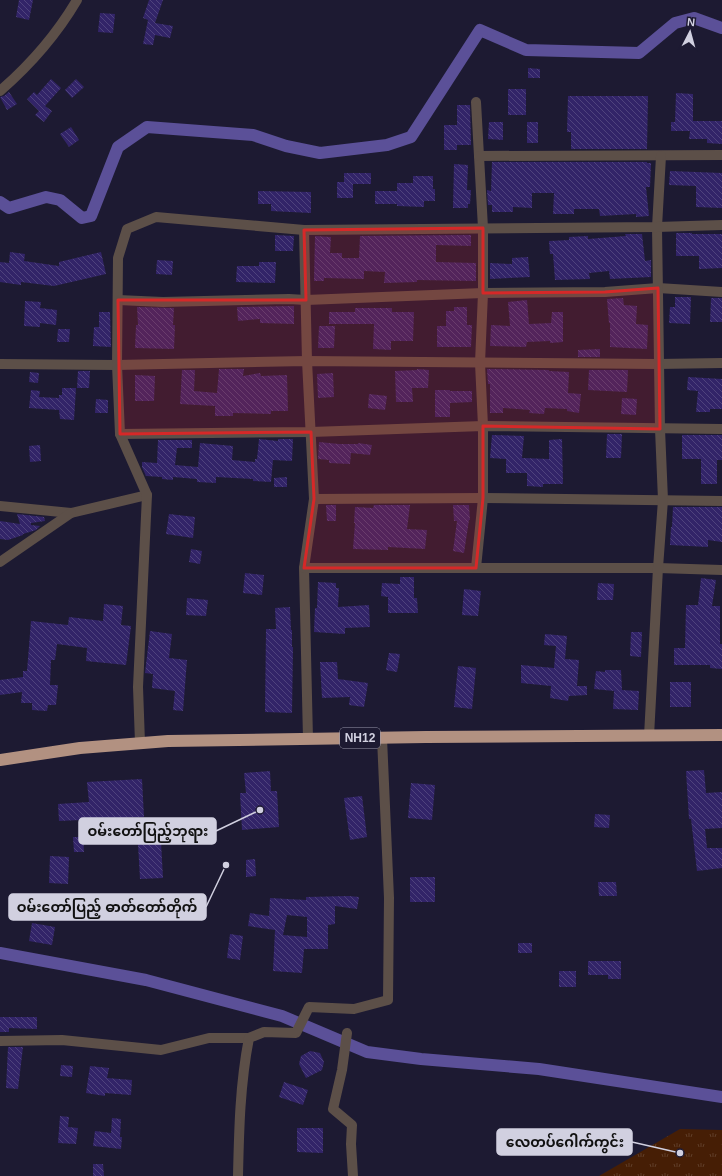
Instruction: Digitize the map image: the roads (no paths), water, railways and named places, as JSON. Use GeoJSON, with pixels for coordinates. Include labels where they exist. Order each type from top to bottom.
{"type":"FeatureCollection","features":[{"type":"Feature","properties":{"kind":"highway","name":"NH12"},"geometry":{"type":"LineString","coordinates":[[0,760],[80,748],[202,740],[722,735]]}},
{"type":"Feature","properties":{"kind":"street"},"geometry":{"type":"LineString","coordinates":[[0,91],[14,79],[63,23],[77,0]]}},
{"type":"Feature","properties":{"kind":"street"},"geometry":{"type":"LineString","coordinates":[[476,102],[483,228],[483,292],[480,362],[483,426],[483,498],[476,568]]}},
{"type":"Feature","properties":{"kind":"street"},"geometry":{"type":"LineString","coordinates":[[479,156],[722,155]]}},
{"type":"Feature","properties":{"kind":"street"},"geometry":{"type":"LineString","coordinates":[[649,736],[658,568],[664,500],[658,364],[657,227],[661,156]]}},
{"type":"Feature","properties":{"kind":"street"},"geometry":{"type":"LineString","coordinates":[[140,743],[138,687],[147,495],[120,434],[117,366],[118,258],[126,229],[156,217],[304,230],[657,227],[722,225]]}},
{"type":"Feature","properties":{"kind":"street"},"geometry":{"type":"LineString","coordinates":[[304,230],[307,361],[314,499],[304,568],[308,739]]}},
{"type":"Feature","properties":{"kind":"street"},"geometry":{"type":"LineString","coordinates":[[118,300],[163,302],[289,299],[306,300],[483,292],[605,292],[658,288],[722,292]]}},
{"type":"Feature","properties":{"kind":"street"},"geometry":{"type":"LineString","coordinates":[[0,364],[117,366],[307,361],[658,364],[722,363]]}},
{"type":"Feature","properties":{"kind":"street"},"geometry":{"type":"LineString","coordinates":[[120,434],[311,432],[483,426],[722,429]]}},
{"type":"Feature","properties":{"kind":"street"},"geometry":{"type":"LineString","coordinates":[[0,506],[71,513],[147,495]]}},
{"type":"Feature","properties":{"kind":"street"},"geometry":{"type":"LineString","coordinates":[[314,499],[483,498],[722,501]]}},
{"type":"Feature","properties":{"kind":"street"},"geometry":{"type":"LineString","coordinates":[[0,562],[71,513]]}},
{"type":"Feature","properties":{"kind":"street"},"geometry":{"type":"LineString","coordinates":[[304,568],[658,568],[722,570]]}},
{"type":"Feature","properties":{"kind":"street"},"geometry":{"type":"LineString","coordinates":[[0,1041],[62,1040],[161,1050],[210,1038],[249,1038],[264,1032],[296,1033],[309,1007],[354,1009],[388,1000],[390,898],[382,738]]}},
{"type":"Feature","properties":{"kind":"street"},"geometry":{"type":"LineString","coordinates":[[347,1036],[342,1070],[333,1109],[352,1125],[351,1144],[353,1176]]}},
{"type":"Feature","properties":{"kind":"street"},"geometry":{"type":"LineString","coordinates":[[238,1176],[240,1109],[244,1062],[249,1038]]}},
{"type":"Feature","properties":{"kind":"waterway"},"geometry":{"type":"LineString","coordinates":[[0,202],[9,208],[46,197],[60,200],[82,218],[91,216],[118,147],[147,127],[253,135],[286,146],[320,153],[387,145],[411,137],[480,30],[526,50],[639,53],[675,23],[694,18],[722,28]]}},
{"type":"Feature","properties":{"kind":"waterway"},"geometry":{"type":"LineString","coordinates":[[0,953],[146,980],[282,1016],[367,1052],[421,1059],[539,1069],[722,1097]]}},
{"type":"Feature","properties":{"kind":"place","name":"ဝမ်းတော်ပြည့်ဘုရား"},"geometry":{"type":"Point","coordinates":[260,810]}},
{"type":"Feature","properties":{"kind":"place","name":"ဝမ်းတော်ပြည့် ဓာတ်တော်တိုက်"},"geometry":{"type":"Point","coordinates":[226,865]}},
{"type":"Feature","properties":{"kind":"place","name":"လေတပ်ဂေါက်ကွင်း"},"geometry":{"type":"Point","coordinates":[680,1153]}}]}
